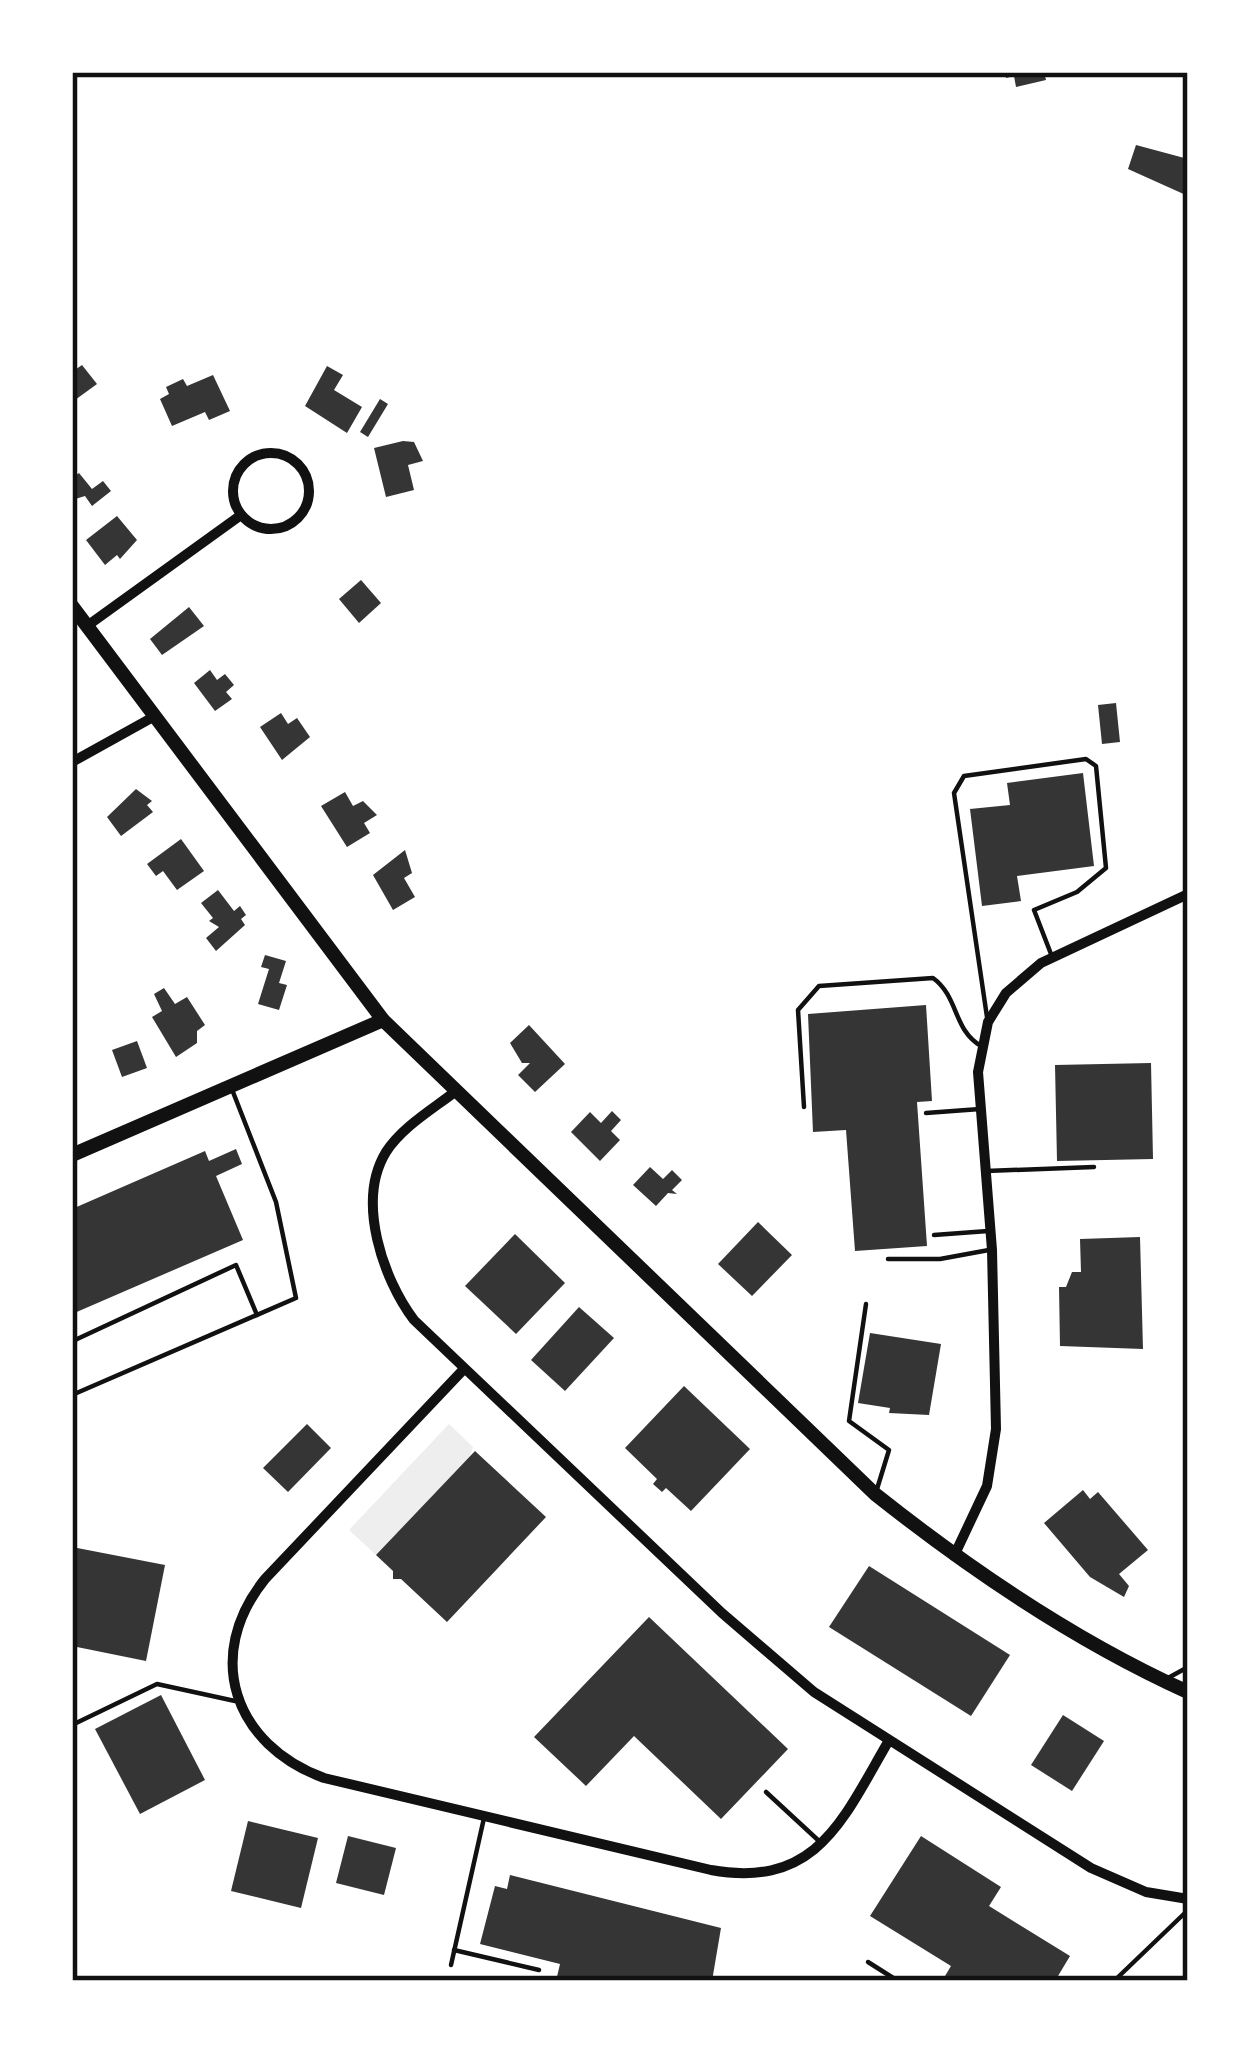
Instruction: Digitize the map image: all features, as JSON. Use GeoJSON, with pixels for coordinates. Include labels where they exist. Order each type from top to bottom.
{"type":"FeatureCollection","features":[{"type":"Feature","properties":{"kind":"main road"},"geometry":{"type":"LineString","coordinates":[[72,606],[383,1020],[875,1494],[955,1556],[1079,1636],[1188,1692]]}},
{"type":"Feature","properties":{"kind":"main road"},"geometry":{"type":"LineString","coordinates":[[72,1155],[383,1020]]}},
{"type":"Feature","properties":{"kind":"street"},"geometry":{"type":"LineString","coordinates":[[269,452],[298,463],[310,488],[300,517],[278,529],[261,528],[241,515],[234,481],[249,460],[269,452]]}},
{"type":"Feature","properties":{"kind":"street"},"geometry":{"type":"LineString","coordinates":[[87,626],[241,515]]}},
{"type":"Feature","properties":{"kind":"street"},"geometry":{"type":"LineString","coordinates":[[72,762],[155,716]]}},
{"type":"Feature","properties":{"kind":"street"},"geometry":{"type":"LineString","coordinates":[[955,1556],[993,1468],[992,1250],[980,1109],[981,1046],[988,1022],[1013,985],[1052,956],[1188,894]]}},
{"type":"Feature","properties":{"kind":"street"},"geometry":{"type":"LineString","coordinates":[[456,1090],[386,1151],[375,1206],[382,1253],[396,1292],[414,1320],[754,1642],[888,1742],[1091,1868],[1147,1892],[1188,1899]]}},
{"type":"Feature","properties":{"kind":"street"},"geometry":{"type":"LineString","coordinates":[[464,1370],[251,1596],[234,1639],[240,1702],[259,1738],[308,1772],[726,1872],[784,1867],[824,1844],[888,1742]]}},
{"type":"Feature","properties":{"kind":"lane"},"geometry":{"type":"LineString","coordinates":[[988,1022],[976,974],[954,793],[964,776],[1086,760],[1096,766],[1106,868],[1088,885],[1034,910],[1052,956]]}},
{"type":"Feature","properties":{"kind":"lane"},"geometry":{"type":"LineString","coordinates":[[804,1107],[798,1010],[819,986],[933,978],[950,996],[967,1038],[981,1046]]}},
{"type":"Feature","properties":{"kind":"lane"},"geometry":{"type":"LineString","coordinates":[[72,1395],[296,1298],[276,1202],[231,1086]]}},
{"type":"Feature","properties":{"kind":"lane"},"geometry":{"type":"LineString","coordinates":[[926,1113],[980,1109]]}},
{"type":"Feature","properties":{"kind":"lane"},"geometry":{"type":"LineString","coordinates":[[986,1171],[1094,1167]]}},
{"type":"Feature","properties":{"kind":"lane"},"geometry":{"type":"LineString","coordinates":[[934,1235],[991,1230]]}},
{"type":"Feature","properties":{"kind":"lane"},"geometry":{"type":"LineString","coordinates":[[888,1258],[940,1259],[992,1250]]}},
{"type":"Feature","properties":{"kind":"lane"},"geometry":{"type":"LineString","coordinates":[[72,1382],[75,1340],[236,1265],[257,1315]]}},
{"type":"Feature","properties":{"kind":"lane"},"geometry":{"type":"LineString","coordinates":[[866,1304],[849,1421],[889,1450],[875,1494]]}},
{"type":"Feature","properties":{"kind":"lane"},"geometry":{"type":"LineString","coordinates":[[1156,1678],[1179,1675],[1188,1667]]}},
{"type":"Feature","properties":{"kind":"lane"},"geometry":{"type":"LineString","coordinates":[[72,1725],[157,1684],[240,1702]]}},
{"type":"Feature","properties":{"kind":"lane"},"geometry":{"type":"LineString","coordinates":[[766,1792],[824,1844]]}},
{"type":"Feature","properties":{"kind":"lane"},"geometry":{"type":"LineString","coordinates":[[451,1965],[484,1816]]}},
{"type":"Feature","properties":{"kind":"lane"},"geometry":{"type":"LineString","coordinates":[[1114,1981],[1188,1910]]}},
{"type":"Feature","properties":{"kind":"lane"},"geometry":{"type":"LineString","coordinates":[[454,1950],[539,1970]]}},
{"type":"Feature","properties":{"kind":"lane"},"geometry":{"type":"LineString","coordinates":[[868,1962],[898,1981]]}},
{"type":"Feature","properties":{"kind":"shaded area"},"geometry":{"type":"Polygon","coordinates":[[[449,1424],[473,1447],[470,1456],[376,1555],[349,1530],[449,1424]]]}},
{"type":"Feature","properties":{"kind":"building"},"geometry":{"type":"Polygon","coordinates":[[[1005,72],[1044,72],[1046,80],[1016,87],[1014,76],[1006,78],[1005,72]]]}},
{"type":"Feature","properties":{"kind":"building"},"geometry":{"type":"Polygon","coordinates":[[[1136,145],[1188,159],[1188,196],[1128,169],[1136,145]]]}},
{"type":"Feature","properties":{"kind":"building"},"geometry":{"type":"Polygon","coordinates":[[[82,365],[97,384],[75,400],[72,372],[82,365]]]}},
{"type":"Feature","properties":{"kind":"building"},"geometry":{"type":"Polygon","coordinates":[[[327,366],[343,375],[334,390],[362,407],[347,433],[305,406],[327,366]]]}},
{"type":"Feature","properties":{"kind":"building"},"geometry":{"type":"Polygon","coordinates":[[[213,375],[230,411],[209,420],[205,412],[172,426],[160,399],[169,394],[166,387],[183,379],[187,386],[213,375]]]}},
{"type":"Feature","properties":{"kind":"building"},"geometry":{"type":"Polygon","coordinates":[[[380,399],[388,404],[368,437],[360,432],[380,399]]]}},
{"type":"Feature","properties":{"kind":"building"},"geometry":{"type":"Polygon","coordinates":[[[414,442],[423,461],[408,465],[414,490],[386,497],[374,448],[414,442]]]}},
{"type":"Feature","properties":{"kind":"building"},"geometry":{"type":"Polygon","coordinates":[[[79,473],[92,489],[103,481],[111,491],[92,506],[85,496],[72,500],[72,478],[79,473]]]}},
{"type":"Feature","properties":{"kind":"building"},"geometry":{"type":"Polygon","coordinates":[[[117,516],[137,540],[120,559],[117,555],[105,565],[86,540],[117,516]]]}},
{"type":"Feature","properties":{"kind":"building"},"geometry":{"type":"Polygon","coordinates":[[[361,580],[381,603],[359,623],[339,599],[361,580]]]}},
{"type":"Feature","properties":{"kind":"building"},"geometry":{"type":"Polygon","coordinates":[[[189,607],[204,626],[162,655],[150,639],[189,607]]]}},
{"type":"Feature","properties":{"kind":"building"},"geometry":{"type":"Polygon","coordinates":[[[210,670],[217,680],[225,674],[234,685],[226,692],[232,699],[215,711],[194,683],[210,670]]]}},
{"type":"Feature","properties":{"kind":"building"},"geometry":{"type":"Polygon","coordinates":[[[1116,703],[1120,742],[1102,744],[1098,705],[1116,703]]]}},
{"type":"Feature","properties":{"kind":"building"},"geometry":{"type":"Polygon","coordinates":[[[281,713],[288,724],[297,718],[310,737],[282,760],[260,727],[281,713]]]}},
{"type":"Feature","properties":{"kind":"building"},"geometry":{"type":"Polygon","coordinates":[[[1083,773],[1094,866],[1017,876],[1021,901],[982,906],[970,809],[1010,805],[1007,783],[1083,773]]]}},
{"type":"Feature","properties":{"kind":"building"},"geometry":{"type":"Polygon","coordinates":[[[136,789],[152,801],[147,805],[153,812],[121,836],[107,817],[136,789]]]}},
{"type":"Feature","properties":{"kind":"building"},"geometry":{"type":"Polygon","coordinates":[[[345,792],[353,806],[363,801],[377,815],[364,823],[370,833],[347,847],[321,806],[345,792]]]}},
{"type":"Feature","properties":{"kind":"building"},"geometry":{"type":"Polygon","coordinates":[[[181,839],[204,871],[177,890],[163,871],[156,876],[147,864],[181,839]]]}},
{"type":"Feature","properties":{"kind":"building"},"geometry":{"type":"Polygon","coordinates":[[[405,850],[412,873],[404,878],[415,897],[393,910],[373,875],[405,850]]]}},
{"type":"Feature","properties":{"kind":"building"},"geometry":{"type":"Polygon","coordinates":[[[218,890],[234,911],[240,906],[246,915],[241,919],[245,925],[216,951],[206,938],[219,927],[209,921],[213,918],[201,903],[218,890]]]}},
{"type":"Feature","properties":{"kind":"building"},"geometry":{"type":"Polygon","coordinates":[[[265,955],[286,961],[279,983],[287,985],[279,1010],[258,1004],[269,969],[261,967],[265,955]]]}},
{"type":"Feature","properties":{"kind":"building"},"geometry":{"type":"Polygon","coordinates":[[[164,988],[175,1004],[187,997],[205,1025],[197,1031],[197,1043],[176,1057],[152,1017],[162,1011],[154,994],[164,988]]]}},
{"type":"Feature","properties":{"kind":"building"},"geometry":{"type":"Polygon","coordinates":[[[926,1005],[932,1101],[917,1102],[927,1246],[855,1251],[846,1130],[813,1132],[808,1014],[926,1005]]]}},
{"type":"Feature","properties":{"kind":"building"},"geometry":{"type":"Polygon","coordinates":[[[529,1025],[565,1064],[535,1092],[518,1075],[530,1063],[522,1063],[510,1043],[529,1025]]]}},
{"type":"Feature","properties":{"kind":"building"},"geometry":{"type":"Polygon","coordinates":[[[137,1041],[147,1068],[122,1077],[112,1050],[137,1041]]]}},
{"type":"Feature","properties":{"kind":"building"},"geometry":{"type":"Polygon","coordinates":[[[1151,1063],[1153,1159],[1057,1161],[1055,1065],[1151,1063]]]}},
{"type":"Feature","properties":{"kind":"building"},"geometry":{"type":"Polygon","coordinates":[[[612,1111],[621,1120],[611,1131],[620,1140],[600,1161],[571,1132],[590,1112],[601,1123],[612,1111]]]}},
{"type":"Feature","properties":{"kind":"building"},"geometry":{"type":"Polygon","coordinates":[[[236,1149],[242,1164],[216,1176],[243,1240],[72,1314],[72,1209],[205,1151],[209,1161],[236,1149]]]}},
{"type":"Feature","properties":{"kind":"building"},"geometry":{"type":"Polygon","coordinates":[[[650,1167],[663,1179],[672,1170],[682,1180],[672,1190],[677,1194],[668,1193],[656,1206],[633,1185],[650,1167]]]}},
{"type":"Feature","properties":{"kind":"building"},"geometry":{"type":"Polygon","coordinates":[[[758,1222],[792,1255],[752,1296],[718,1264],[758,1222]]]}},
{"type":"Feature","properties":{"kind":"building"},"geometry":{"type":"Polygon","coordinates":[[[515,1234],[565,1283],[516,1334],[465,1286],[515,1234]]]}},
{"type":"Feature","properties":{"kind":"building"},"geometry":{"type":"Polygon","coordinates":[[[1140,1237],[1143,1349],[1060,1346],[1059,1287],[1066,1287],[1072,1272],[1081,1272],[1080,1239],[1140,1237]]]}},
{"type":"Feature","properties":{"kind":"building"},"geometry":{"type":"Polygon","coordinates":[[[579,1307],[614,1338],[565,1391],[531,1360],[579,1307]]]}},
{"type":"Feature","properties":{"kind":"building"},"geometry":{"type":"Polygon","coordinates":[[[870,1333],[941,1344],[929,1415],[889,1413],[890,1408],[858,1403],[870,1333]]]}},
{"type":"Feature","properties":{"kind":"building"},"geometry":{"type":"Polygon","coordinates":[[[684,1386],[750,1449],[691,1511],[666,1488],[662,1492],[653,1484],[657,1479],[625,1448],[684,1386]]]}},
{"type":"Feature","properties":{"kind":"building"},"geometry":{"type":"Polygon","coordinates":[[[307,1424],[331,1448],[288,1492],[263,1468],[307,1424]]]}},
{"type":"Feature","properties":{"kind":"building"},"geometry":{"type":"Polygon","coordinates":[[[475,1451],[546,1517],[447,1622],[401,1579],[393,1579],[393,1571],[376,1555],[475,1451]]]}},
{"type":"Feature","properties":{"kind":"building"},"geometry":{"type":"Polygon","coordinates":[[[1083,1490],[1090,1499],[1098,1492],[1148,1550],[1119,1574],[1129,1586],[1124,1597],[1090,1577],[1044,1523],[1083,1490]]]}},
{"type":"Feature","properties":{"kind":"building"},"geometry":{"type":"Polygon","coordinates":[[[72,1547],[165,1565],[146,1661],[72,1646],[72,1547]]]}},
{"type":"Feature","properties":{"kind":"building"},"geometry":{"type":"Polygon","coordinates":[[[869,1566],[1010,1655],[971,1716],[829,1627],[869,1566]]]}},
{"type":"Feature","properties":{"kind":"building"},"geometry":{"type":"Polygon","coordinates":[[[649,1617],[788,1749],[721,1819],[634,1736],[586,1786],[534,1737],[649,1617]]]}},
{"type":"Feature","properties":{"kind":"building"},"geometry":{"type":"Polygon","coordinates":[[[161,1695],[205,1780],[140,1814],[95,1729],[161,1695]]]}},
{"type":"Feature","properties":{"kind":"building"},"geometry":{"type":"Polygon","coordinates":[[[1063,1715],[1104,1741],[1072,1791],[1031,1765],[1063,1715]]]}},
{"type":"Feature","properties":{"kind":"building"},"geometry":{"type":"Polygon","coordinates":[[[248,1821],[318,1838],[301,1908],[231,1891],[248,1821]]]}},
{"type":"Feature","properties":{"kind":"building"},"geometry":{"type":"Polygon","coordinates":[[[348,1836],[396,1848],[384,1895],[336,1883],[348,1836]]]}},
{"type":"Feature","properties":{"kind":"building"},"geometry":{"type":"Polygon","coordinates":[[[921,1836],[1001,1887],[989,1906],[1070,1956],[1055,1981],[942,1981],[951,1966],[870,1916],[921,1836]]]}},
{"type":"Feature","properties":{"kind":"building"},"geometry":{"type":"Polygon","coordinates":[[[510,1875],[721,1928],[712,1981],[608,1977],[556,1981],[560,1964],[480,1944],[495,1886],[507,1889],[510,1875]]]}}]}
